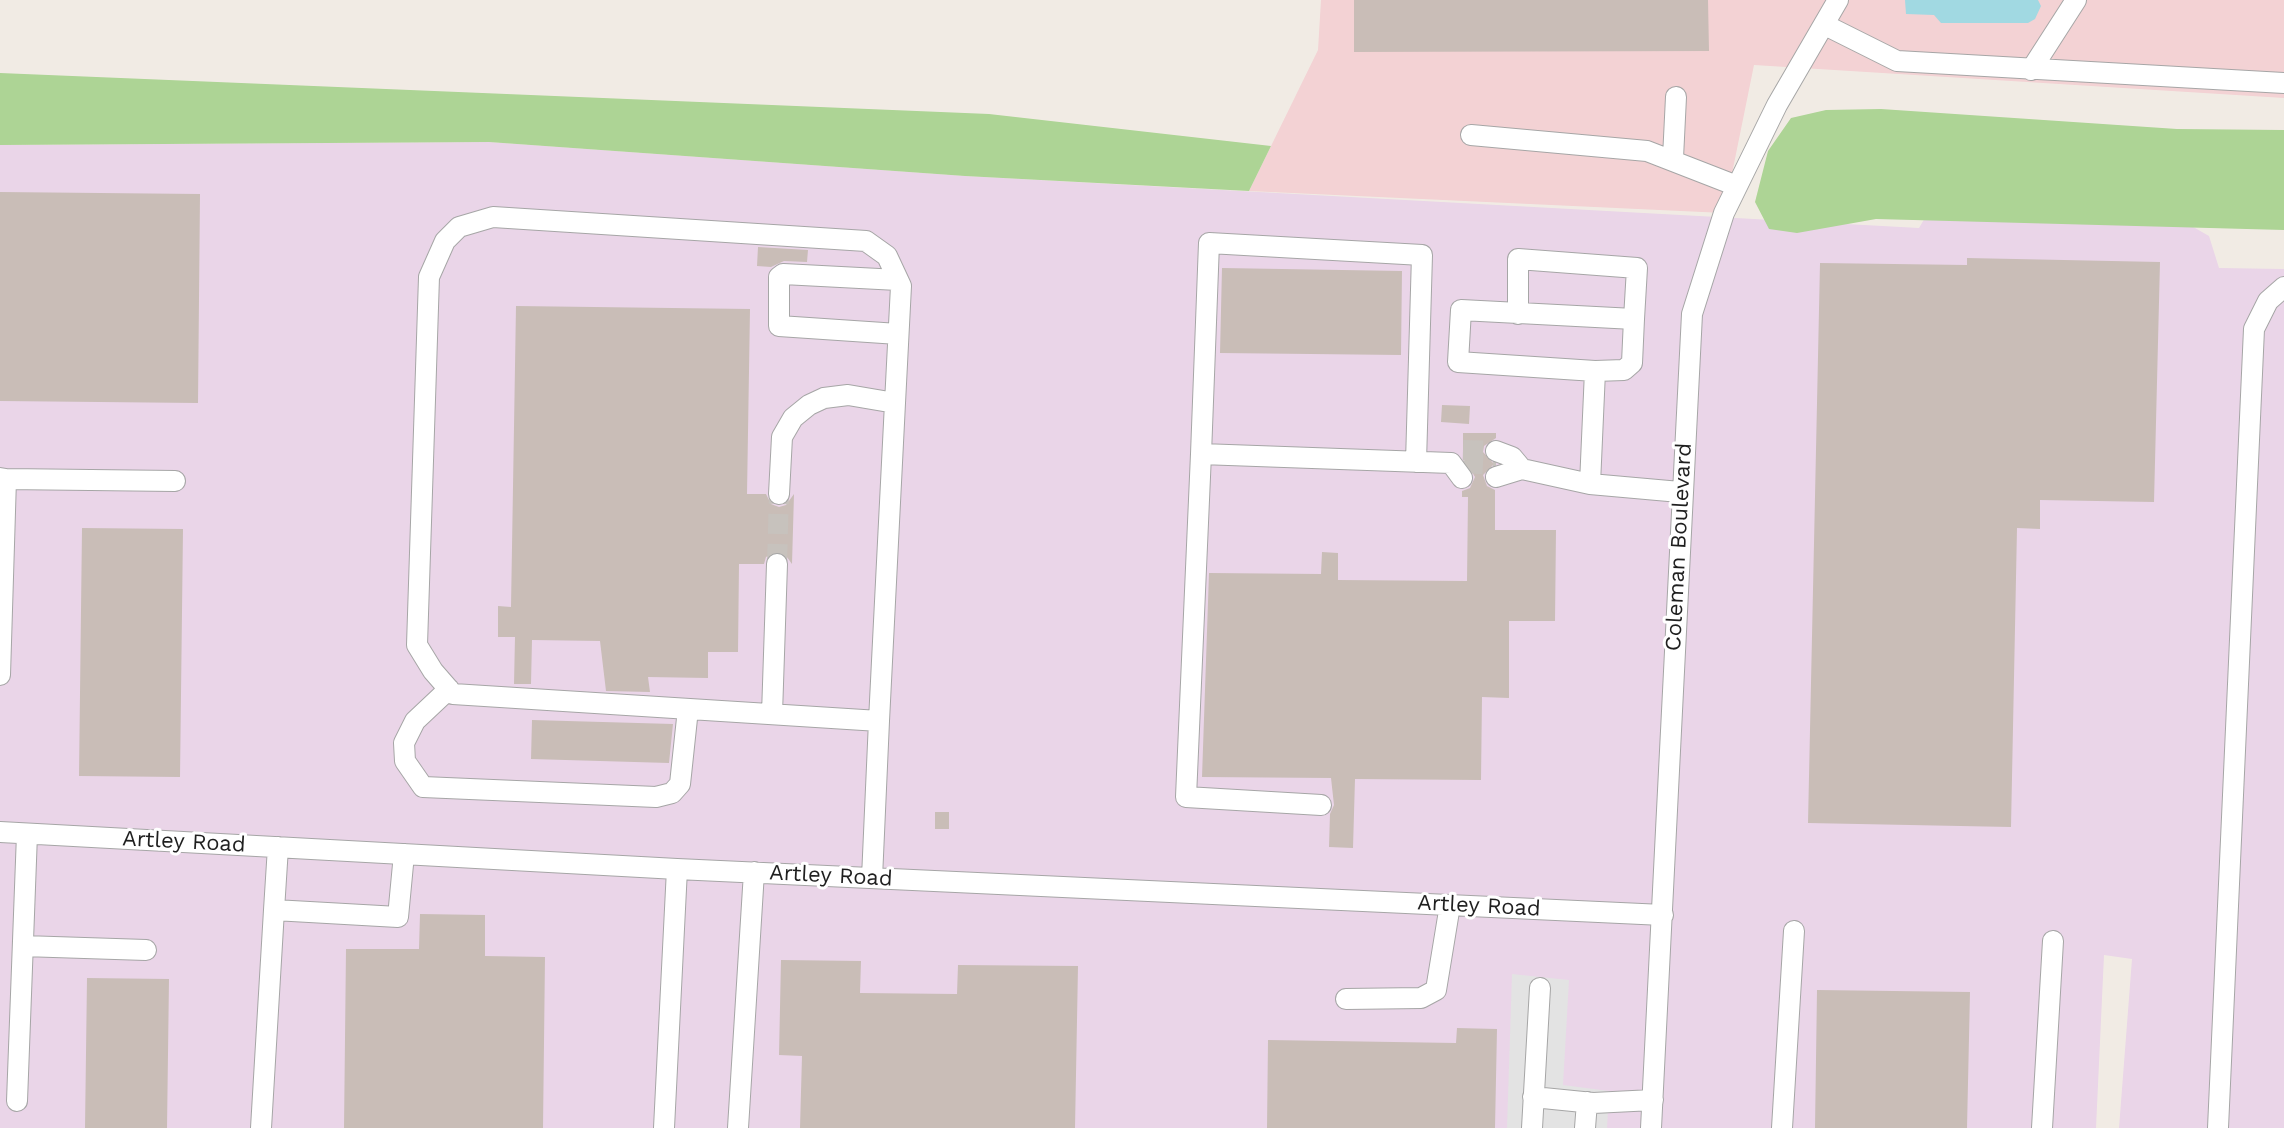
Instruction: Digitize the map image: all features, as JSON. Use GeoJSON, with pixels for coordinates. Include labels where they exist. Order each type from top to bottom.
{"type":"FeatureCollection","features":[{"type":"Feature","properties":{"kind":"street","name":"Coleman Boulevard"},"geometry":{"type":"LineString","coordinates":[[1651,1128],[1680,492],[1692,314],[1698,285],[1737,186],[1777,105],[1838,0]]}},
{"type":"Feature","properties":{"kind":"street"},"geometry":{"type":"LineString","coordinates":[[2031,70],[2076,0]]}},
{"type":"Feature","properties":{"kind":"street"},"geometry":{"type":"LineString","coordinates":[[1825,25],[1897,61],[2284,83]]}},
{"type":"Feature","properties":{"kind":"street"},"geometry":{"type":"LineString","coordinates":[[1673,158],[1676,97]]}},
{"type":"Feature","properties":{"kind":"street"},"geometry":{"type":"LineString","coordinates":[[1471,135],[1647,151],[1673,158],[1737,186]]}},
{"type":"Feature","properties":{"kind":"street"},"geometry":{"type":"LineString","coordinates":[[872,878],[901,286],[887,256],[866,241],[493,217],[459,227],[445,241],[429,277],[417,645],[453,694],[879,721]]}},
{"type":"Feature","properties":{"kind":"street"},"geometry":{"type":"LineString","coordinates":[[1321,805],[1186,797],[1209,243],[1422,255],[1416,462]]}},
{"type":"Feature","properties":{"kind":"street"},"geometry":{"type":"LineString","coordinates":[[1518,314],[1518,259],[1637,268],[1632,363],[1624,370],[1458,362],[1461,310],[1518,314],[1634,319]]}},
{"type":"Feature","properties":{"kind":"street"},"geometry":{"type":"LineString","coordinates":[[898,280],[804,275],[779,277],[779,326],[898,334]]}},
{"type":"Feature","properties":{"kind":"street"},"geometry":{"type":"LineString","coordinates":[[2218,1128],[2254,329],[2268,301],[2284,287]]}},
{"type":"Feature","properties":{"kind":"street"},"geometry":{"type":"LineString","coordinates":[[1590,484],[1595,371]]}},
{"type":"Feature","properties":{"kind":"street"},"geometry":{"type":"LineString","coordinates":[[779,494],[782,437],[793,418],[809,405],[824,398],[848,395],[895,403]]}},
{"type":"Feature","properties":{"kind":"street"},"geometry":{"type":"LineString","coordinates":[[1201,454],[1460,464]]}},
{"type":"Feature","properties":{"kind":"street"},"geometry":{"type":"LineString","coordinates":[[1496,465],[1513,475],[1522,469],[1590,484],[1680,492]]}},
{"type":"Feature","properties":{"kind":"street"},"geometry":{"type":"LineString","coordinates":[[0,675],[3,478],[175,481]]}},
{"type":"Feature","properties":{"kind":"street"},"geometry":{"type":"LineString","coordinates":[[772,714],[777,564]]}},
{"type":"Feature","properties":{"kind":"street"},"geometry":{"type":"LineString","coordinates":[[449,689],[415,721],[404,743],[405,761],[423,787],[656,797],[672,793],[680,784],[688,709]]}},
{"type":"Feature","properties":{"kind":"street","name":"Artley Road"},"geometry":{"type":"LineString","coordinates":[[0,832],[677,869],[1663,915]]}},
{"type":"Feature","properties":{"kind":"street"},"geometry":{"type":"LineString","coordinates":[[17,1101],[27,834]]}},
{"type":"Feature","properties":{"kind":"street"},"geometry":{"type":"LineString","coordinates":[[261,1128],[278,847]]}},
{"type":"Feature","properties":{"kind":"street"},"geometry":{"type":"LineString","coordinates":[[274,910],[398,917],[404,854]]}},
{"type":"Feature","properties":{"kind":"street"},"geometry":{"type":"LineString","coordinates":[[664,1128],[677,869]]}},
{"type":"Feature","properties":{"kind":"street"},"geometry":{"type":"LineString","coordinates":[[738,1128],[754,872]]}},
{"type":"Feature","properties":{"kind":"street"},"geometry":{"type":"LineString","coordinates":[[1346,999],[1421,998],[1436,990],[1450,905]]}},
{"type":"Feature","properties":{"kind":"street"},"geometry":{"type":"LineString","coordinates":[[1782,1128],[1794,931]]}},
{"type":"Feature","properties":{"kind":"street"},"geometry":{"type":"LineString","coordinates":[[2042,1128],[2053,941]]}},
{"type":"Feature","properties":{"kind":"street"},"geometry":{"type":"LineString","coordinates":[[23,946],[146,950]]}},
{"type":"Feature","properties":{"kind":"street"},"geometry":{"type":"LineString","coordinates":[[1532,1128],[1540,988]]}},
{"type":"Feature","properties":{"kind":"street"},"geometry":{"type":"LineString","coordinates":[[1533,1097],[1587,1102],[1653,1100]]}},
{"type":"Feature","properties":{"kind":"street"},"geometry":{"type":"LineString","coordinates":[[1585,1128],[1587,1102]]}},
{"type":"Feature","properties":{"kind":"shaded area"},"geometry":{"type":"Polygon","coordinates":[[[1321,0],[2284,0],[2284,98],[1754,65],[1724,213],[1249,191],[1318,50],[1321,0]]]}},
{"type":"Feature","properties":{"kind":"shaded area"},"geometry":{"type":"Polygon","coordinates":[[[489,142],[965,176],[1919,228],[1929,211],[2174,216],[2209,236],[2219,268],[2284,269],[2284,1128],[2119,1128],[2132,959],[2104,955],[2096,1128],[0,1128],[0,145],[489,142]]]}},
{"type":"Feature","properties":{"kind":"shaded area"},"geometry":{"type":"Polygon","coordinates":[[[1512,974],[1569,980],[1563,1085],[1609,1091],[1607,1128],[1507,1128],[1512,974]]]}},
{"type":"Feature","properties":{"kind":"green space"},"geometry":{"type":"Polygon","coordinates":[[[0,73],[989,114],[1271,146],[1249,191],[965,176],[489,142],[0,145],[0,73]]]}},
{"type":"Feature","properties":{"kind":"green space"},"geometry":{"type":"Polygon","coordinates":[[[1881,109],[2177,129],[2284,130],[2284,230],[1876,219],[1797,233],[1769,229],[1755,202],[1768,151],[1791,118],[1826,110],[1881,109]]]}},
{"type":"Feature","properties":{"kind":"water"},"geometry":{"type":"Polygon","coordinates":[[[1905,0],[2038,0],[2041,6],[2035,19],[2028,23],[1941,23],[1934,15],[1906,14],[1905,0]]]}},
{"type":"Feature","properties":{"kind":"building"},"geometry":{"type":"Polygon","coordinates":[[[1354,0],[1708,0],[1709,51],[1354,52],[1354,0]]]}},
{"type":"Feature","properties":{"kind":"building"},"geometry":{"type":"Polygon","coordinates":[[[0,192],[200,194],[198,403],[0,401],[0,192]]]}},
{"type":"Feature","properties":{"kind":"building"},"geometry":{"type":"Polygon","coordinates":[[[758,247],[808,250],[807,262],[784,261],[771,267],[757,266],[758,247]]]}},
{"type":"Feature","properties":{"kind":"building"},"geometry":{"type":"Polygon","coordinates":[[[1967,258],[2160,262],[2154,502],[2040,500],[2040,529],[2017,528],[2011,827],[1808,823],[1820,263],[1967,265],[1967,258]]]}},
{"type":"Feature","properties":{"kind":"building"},"geometry":{"type":"Polygon","coordinates":[[[1222,268],[1402,271],[1401,355],[1220,353],[1222,268]]]}},
{"type":"Feature","properties":{"kind":"building"},"geometry":{"type":"Polygon","coordinates":[[[516,306],[750,309],[747,494],[766,494],[771,504],[779,507],[786,505],[794,494],[792,564],[784,553],[777,551],[766,557],[764,564],[739,564],[738,652],[708,652],[708,678],[648,677],[650,692],[606,691],[600,641],[532,640],[531,684],[514,684],[515,637],[498,637],[498,606],[511,607],[516,306]]]}},
{"type":"Feature","properties":{"kind":"building"},"geometry":{"type":"Polygon","coordinates":[[[1442,405],[1470,406],[1469,424],[1441,422],[1442,405]]]}},
{"type":"Feature","properties":{"kind":"building"},"geometry":{"type":"Polygon","coordinates":[[[1463,433],[1496,433],[1496,438],[1484,446],[1483,452],[1494,464],[1483,475],[1487,486],[1495,490],[1495,530],[1556,530],[1555,621],[1509,621],[1509,698],[1482,697],[1481,780],[1355,779],[1353,848],[1329,847],[1330,814],[1334,805],[1331,778],[1202,777],[1209,573],[1321,574],[1322,552],[1338,553],[1338,580],[1467,581],[1468,497],[1462,497],[1462,491],[1470,488],[1475,477],[1463,457],[1463,433]]]}},
{"type":"Feature","properties":{"kind":"building"},"geometry":{"type":"Polygon","coordinates":[[[82,528],[183,529],[180,777],[79,776],[82,528]]]}},
{"type":"Feature","properties":{"kind":"building"},"geometry":{"type":"Polygon","coordinates":[[[532,720],[673,724],[669,763],[531,759],[532,720]]]}},
{"type":"Feature","properties":{"kind":"building"},"geometry":{"type":"Polygon","coordinates":[[[935,812],[949,812],[949,829],[935,829],[935,812]]]}},
{"type":"Feature","properties":{"kind":"building"},"geometry":{"type":"Polygon","coordinates":[[[420,914],[485,915],[485,956],[545,957],[543,1128],[344,1128],[346,949],[419,949],[420,914]]]}},
{"type":"Feature","properties":{"kind":"building"},"geometry":{"type":"Polygon","coordinates":[[[781,960],[861,961],[860,993],[957,994],[958,965],[1078,966],[1075,1128],[800,1128],[802,1056],[779,1055],[781,960]]]}},
{"type":"Feature","properties":{"kind":"building"},"geometry":{"type":"Polygon","coordinates":[[[87,978],[169,979],[167,1128],[85,1128],[87,978]]]}},
{"type":"Feature","properties":{"kind":"building"},"geometry":{"type":"Polygon","coordinates":[[[1817,990],[1970,992],[1967,1128],[1815,1128],[1817,990]]]}},
{"type":"Feature","properties":{"kind":"building"},"geometry":{"type":"Polygon","coordinates":[[[1457,1028],[1497,1029],[1495,1128],[1267,1128],[1268,1040],[1456,1043],[1457,1028]]]}},
{"type":"Feature","properties":{"kind":"tunnel"},"geometry":{"type":"LineString","coordinates":[[1463,450],[1496,451]]}},
{"type":"Feature","properties":{"kind":"tunnel"},"geometry":{"type":"LineString","coordinates":[[1463,463],[1496,465]]}},
{"type":"Feature","properties":{"kind":"tunnel"},"geometry":{"type":"LineString","coordinates":[[777,564],[779,494]]}}]}
